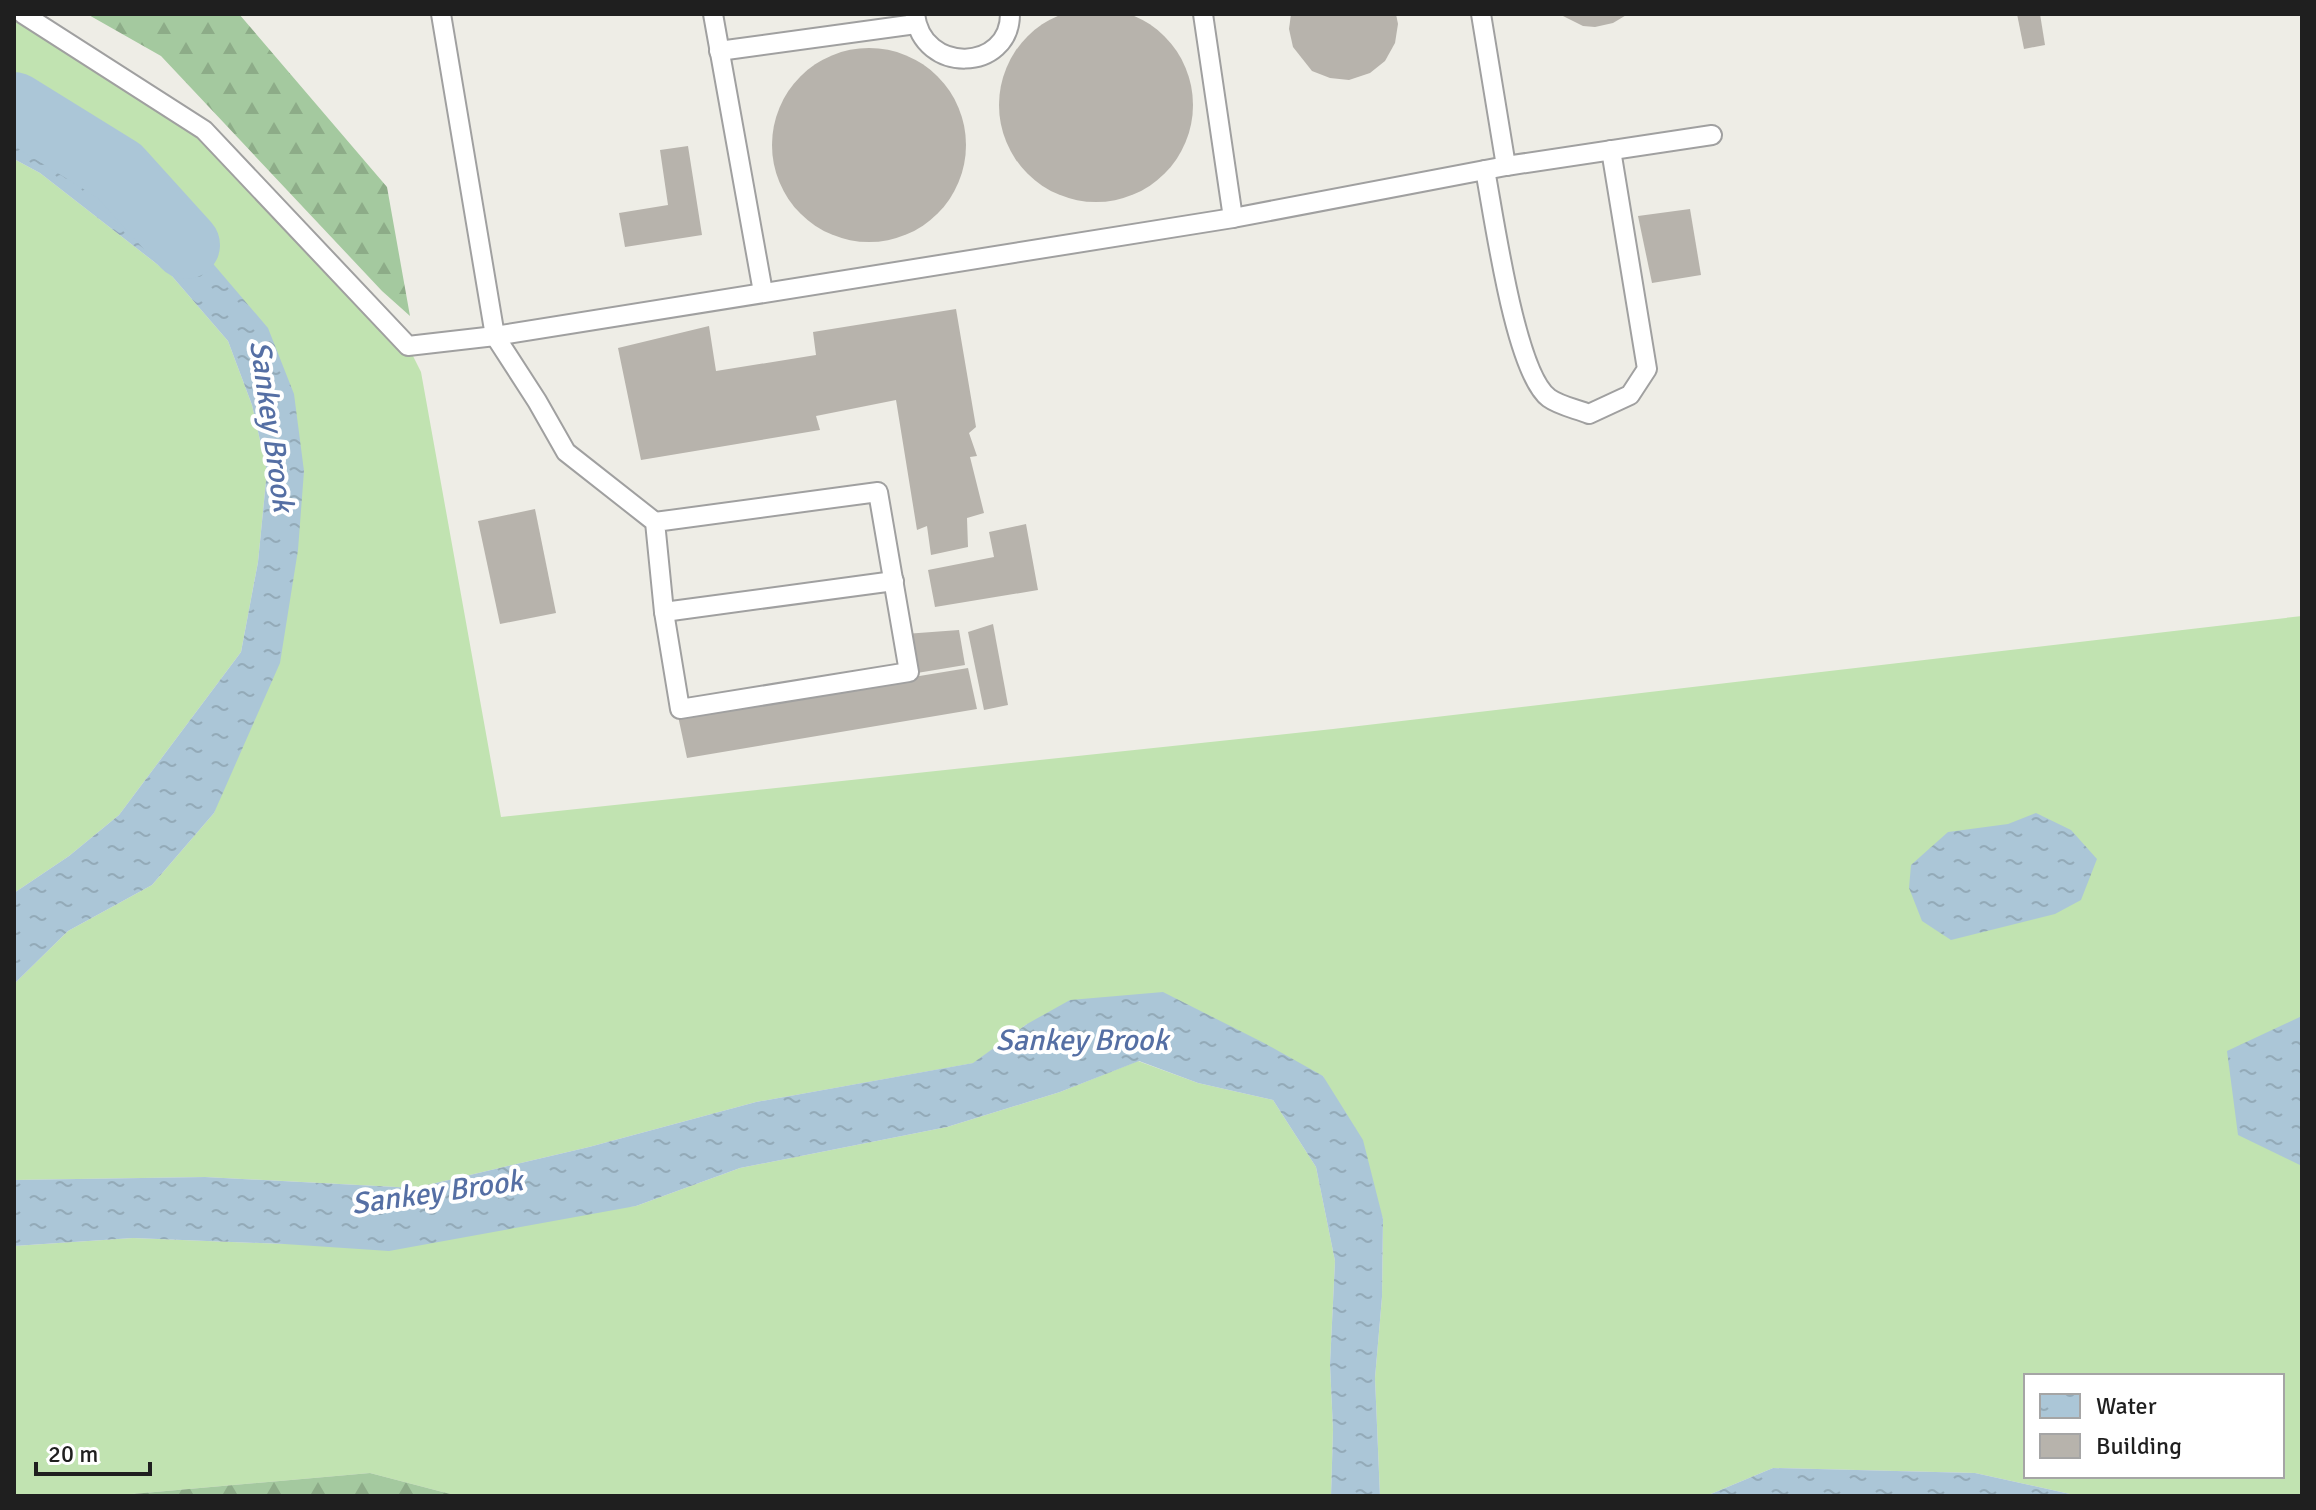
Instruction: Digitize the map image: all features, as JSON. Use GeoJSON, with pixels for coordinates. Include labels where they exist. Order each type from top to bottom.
{"type":"FeatureCollection","features":[{"type":"Feature","properties":{"kind":"lane"},"geometry":{"type":"LineString","coordinates":[[23,14],[204,130],[408,346],[495,336],[1233,218],[1506,166],[1712,135]]}},
{"type":"Feature","properties":{"kind":"lane"},"geometry":{"type":"LineString","coordinates":[[441,14],[495,336],[566,452],[655,522],[878,492],[909,672],[680,709],[664,612],[655,522]]}},
{"type":"Feature","properties":{"kind":"lane"},"geometry":{"type":"LineString","coordinates":[[713,14],[763,292]]}},
{"type":"Feature","properties":{"kind":"lane"},"geometry":{"type":"LineString","coordinates":[[719,51],[916,19],[923,39],[934,50],[949,58],[965,60],[980,57],[994,48],[1005,35],[1010,14]]}},
{"type":"Feature","properties":{"kind":"lane"},"geometry":{"type":"LineString","coordinates":[[1203,14],[1233,218]]}},
{"type":"Feature","properties":{"kind":"lane"},"geometry":{"type":"LineString","coordinates":[[1481,14],[1506,166]]}},
{"type":"Feature","properties":{"kind":"lane"},"geometry":{"type":"LineString","coordinates":[[1485,170],[1515,326],[1529,367],[1548,398],[1589,414],[1630,395],[1647,369],[1611,150]]}},
{"type":"Feature","properties":{"kind":"lane"},"geometry":{"type":"LineString","coordinates":[[664,612],[894,581]]}},
{"type":"Feature","properties":{"kind":"green space"},"geometry":{"type":"Polygon","coordinates":[[[14,14],[23,14],[204,130],[408,346],[421,372],[501,817],[1333,729],[2302,616],[2302,1496],[2079,1496],[1975,1473],[1773,1468],[1706,1496],[1380,1496],[1375,1378],[1382,1297],[1383,1219],[1323,1076],[1027,1024],[974,1063],[756,1102],[589,1147],[415,1188],[205,1177],[14,1180],[14,984],[68,931],[152,885],[214,813],[304,471],[168,211],[46,115],[14,97],[14,14]]]}},
{"type":"Feature","properties":{"kind":"green space"},"geometry":{"type":"Polygon","coordinates":[[[87,14],[239,14],[387,187],[410,316],[382,291],[161,56],[87,14]]]}},
{"type":"Feature","properties":{"kind":"green space"},"geometry":{"type":"Polygon","coordinates":[[[14,159],[40,173],[171,275],[228,341],[252,405],[267,471],[258,562],[241,652],[119,815],[69,856],[14,893],[14,159]]]}},
{"type":"Feature","properties":{"kind":"green space"},"geometry":{"type":"Polygon","coordinates":[[[1138,1061],[1198,1083],[1273,1100],[1316,1167],[1335,1261],[1330,1364],[1333,1430],[1331,1496],[458,1496],[370,1473],[110,1496],[14,1496],[14,1246],[133,1238],[284,1244],[636,1206],[740,1168],[947,1127],[1060,1092],[1138,1061]]]}},
{"type":"Feature","properties":{"kind":"green space"},"geometry":{"type":"Polygon","coordinates":[[[370,1473],[458,1496],[110,1496],[370,1473]]]}},
{"type":"Feature","properties":{"kind":"water","name":"Sankey Brook"},"geometry":{"type":"Polygon","coordinates":[[[14,97],[46,115],[168,211],[268,328],[294,394],[304,471],[298,550],[280,663],[214,813],[152,885],[68,931],[14,984],[14,893],[69,856],[119,815],[241,652],[258,562],[267,471],[252,405],[228,341],[171,275],[40,173],[14,159],[14,97]]]}},
{"type":"Feature","properties":{"kind":"water"},"geometry":{"type":"Polygon","coordinates":[[[2036,813],[2071,830],[2097,859],[2081,900],[2055,914],[1951,940],[1922,921],[1909,888],[1911,865],[1948,832],[2008,824],[2036,813]]]}},
{"type":"Feature","properties":{"kind":"water","name":"Sankey Brook"},"geometry":{"type":"Polygon","coordinates":[[[1163,992],[1323,1076],[1363,1140],[1383,1219],[1382,1297],[1375,1378],[1380,1496],[1331,1496],[1333,1430],[1330,1364],[1335,1261],[1316,1167],[1273,1100],[1198,1083],[1139,1061],[1060,1092],[947,1127],[740,1168],[636,1206],[389,1251],[133,1238],[14,1246],[14,1180],[205,1177],[415,1188],[589,1147],[756,1102],[973,1063],[1027,1024],[1070,1000],[1163,992]]]}},
{"type":"Feature","properties":{"kind":"water"},"geometry":{"type":"Polygon","coordinates":[[[2302,1016],[2302,1166],[2238,1135],[2227,1051],[2302,1016]]]}},
{"type":"Feature","properties":{"kind":"water"},"geometry":{"type":"Polygon","coordinates":[[[1773,1468],[1975,1473],[2079,1496],[1706,1496],[1773,1468]]]}},
{"type":"Feature","properties":{"kind":"building"},"geometry":{"type":"Polygon","coordinates":[[[1096,8],[1133,15],[1165,36],[1186,68],[1193,105],[1186,142],[1165,174],[1133,195],[1096,202],[1059,195],[1027,174],[1006,142],[999,105],[1006,68],[1027,36],[1059,15],[1096,8]]]}},
{"type":"Feature","properties":{"kind":"building"},"geometry":{"type":"Polygon","coordinates":[[[1291,14],[1396,14],[1395,43],[1385,61],[1370,73],[1349,80],[1330,78],[1312,71],[1293,47],[1289,29],[1291,14]]]}},
{"type":"Feature","properties":{"kind":"building"},"geometry":{"type":"Polygon","coordinates":[[[1559,14],[1628,14],[1613,23],[1595,27],[1583,26],[1559,14]]]}},
{"type":"Feature","properties":{"kind":"building"},"geometry":{"type":"Polygon","coordinates":[[[2017,14],[2040,14],[2045,45],[2024,49],[2017,14]]]}},
{"type":"Feature","properties":{"kind":"building"},"geometry":{"type":"Polygon","coordinates":[[[869,48],[888,49],[906,55],[938,76],[959,108],[965,126],[965,164],[959,182],[938,214],[906,235],[888,241],[869,242],[850,241],[832,235],[800,214],[779,182],[773,164],[772,145],[773,126],[779,108],[800,76],[832,55],[850,49],[869,48]]]}},
{"type":"Feature","properties":{"kind":"building"},"geometry":{"type":"Polygon","coordinates":[[[688,146],[702,235],[625,247],[619,213],[668,205],[660,150],[688,146]]]}},
{"type":"Feature","properties":{"kind":"building"},"geometry":{"type":"Polygon","coordinates":[[[1690,209],[1701,275],[1652,283],[1638,216],[1690,209]]]}},
{"type":"Feature","properties":{"kind":"building"},"geometry":{"type":"Polygon","coordinates":[[[956,309],[976,427],[969,433],[977,456],[970,457],[984,513],[967,518],[968,547],[931,555],[927,526],[917,530],[896,400],[816,416],[820,430],[641,460],[618,348],[709,326],[716,371],[816,355],[813,332],[956,309]]]}},
{"type":"Feature","properties":{"kind":"building"},"geometry":{"type":"Polygon","coordinates":[[[535,509],[556,613],[500,624],[478,521],[535,509]]]}},
{"type":"Feature","properties":{"kind":"building"},"geometry":{"type":"Polygon","coordinates":[[[1026,524],[1038,590],[935,607],[928,570],[994,557],[989,532],[1026,524]]]}},
{"type":"Feature","properties":{"kind":"building"},"geometry":{"type":"Polygon","coordinates":[[[993,624],[1008,705],[984,710],[968,632],[993,624]]]}},
{"type":"Feature","properties":{"kind":"building"},"geometry":{"type":"Polygon","coordinates":[[[959,630],[965,665],[911,674],[905,634],[959,630]]]}},
{"type":"Feature","properties":{"kind":"building"},"geometry":{"type":"Polygon","coordinates":[[[968,668],[977,709],[687,758],[678,716],[968,668]]]}},
{"type":"Feature","properties":{"kind":"waterway","name":"Sankey Brook"},"geometry":{"type":"LineString","coordinates":[[14,106],[119,171],[186,245]]}}]}
